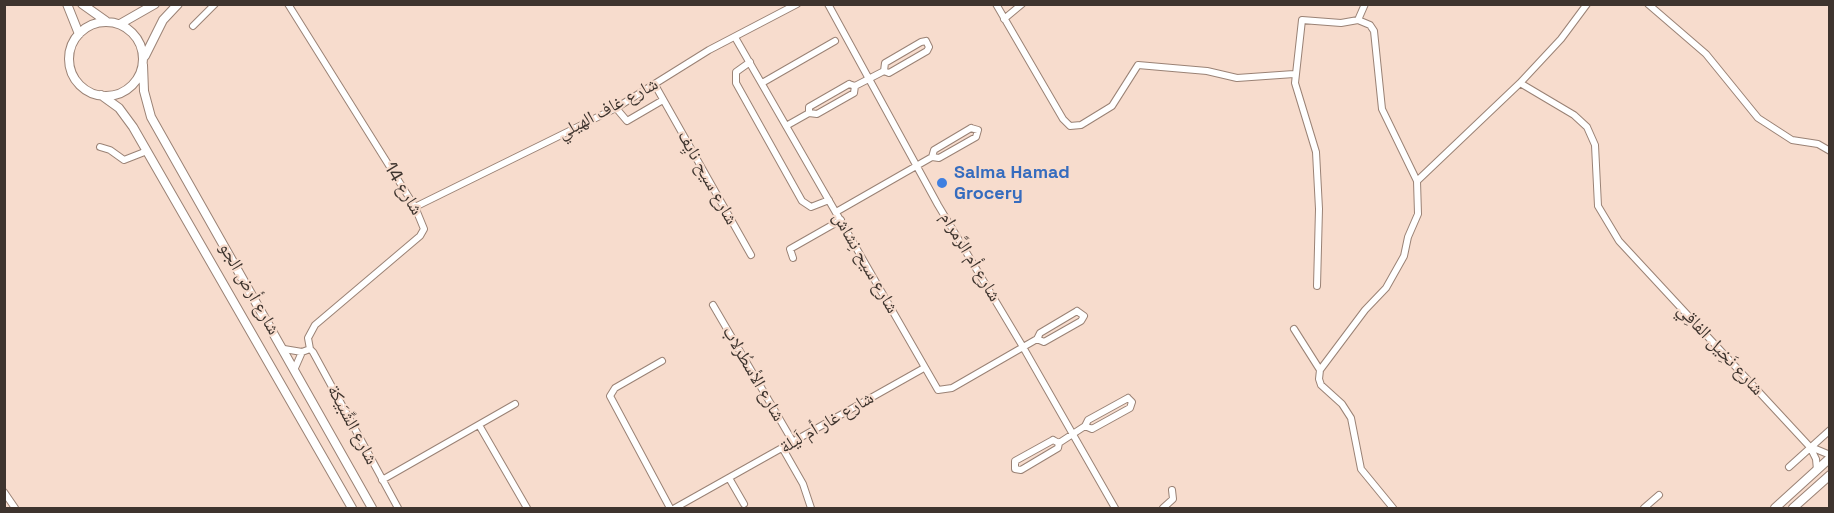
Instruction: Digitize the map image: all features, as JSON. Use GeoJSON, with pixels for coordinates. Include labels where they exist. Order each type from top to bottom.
{"type":"FeatureCollection","features":[{"type":"Feature","properties":{"kind":"main road"},"geometry":{"type":"LineString","coordinates":[[67,4],[79,34]]}},
{"type":"Feature","properties":{"kind":"main road"},"geometry":{"type":"LineString","coordinates":[[82,4],[107,22]]}},
{"type":"Feature","properties":{"kind":"main road"},"geometry":{"type":"LineString","coordinates":[[120,24],[155,4]]}},
{"type":"Feature","properties":{"kind":"main road"},"geometry":{"type":"LineString","coordinates":[[143,62],[137,38],[120,24],[107,22],[97,23],[79,34],[70,52],[71,71],[83,87],[101,95],[125,91],[136,80],[156,32],[178,4]]}},
{"type":"Feature","properties":{"kind":"main road","name":"شارع أرض الجو"},"geometry":{"type":"LineString","coordinates":[[143,62],[144,91],[151,117],[295,368],[372,508]]}},
{"type":"Feature","properties":{"kind":"main road","name":"شارع أرض الجو"},"geometry":{"type":"LineString","coordinates":[[101,95],[127,117],[352,508]]}},
{"type":"Feature","properties":{"kind":"street"},"geometry":{"type":"LineString","coordinates":[[194,26],[215,4]]}},
{"type":"Feature","properties":{"kind":"street","name":"شارع 14"},"geometry":{"type":"LineString","coordinates":[[288,4],[424,224],[420,237],[315,325],[309,333],[310,349]]}},
{"type":"Feature","properties":{"kind":"street","name":"شارع غاف الهيلي"},"geometry":{"type":"LineString","coordinates":[[415,207],[616,108],[709,50],[736,39],[797,4]]}},
{"type":"Feature","properties":{"kind":"street","name":"شارع أم الرَّمرام"},"geometry":{"type":"LineString","coordinates":[[828,4],[938,205],[1115,508]]}},
{"type":"Feature","properties":{"kind":"street"},"geometry":{"type":"LineString","coordinates":[[996,4],[1070,126],[1081,125],[1112,106],[1138,65],[1207,71],[1237,78],[1294,74]]}},
{"type":"Feature","properties":{"kind":"street"},"geometry":{"type":"LineString","coordinates":[[1004,19],[1022,4]]}},
{"type":"Feature","properties":{"kind":"street"},"geometry":{"type":"LineString","coordinates":[[1358,20],[1365,4]]}},
{"type":"Feature","properties":{"kind":"street"},"geometry":{"type":"LineString","coordinates":[[1417,181],[1521,83],[1561,39],[1587,4]]}},
{"type":"Feature","properties":{"kind":"street"},"geometry":{"type":"LineString","coordinates":[[1648,4],[1706,54],[1744,104],[1764,123],[1792,140],[1818,144],[1830,151]]}},
{"type":"Feature","properties":{"kind":"street"},"geometry":{"type":"LineString","coordinates":[[1317,286],[1319,209],[1316,152],[1303,114],[1294,74],[1302,20],[1341,23],[1358,20],[1370,25],[1374,31],[1382,109],[1417,181],[1418,214],[1407,237],[1404,256],[1386,288],[1365,310],[1320,370],[1319,379],[1322,385],[1342,404],[1351,418],[1361,469],[1393,508]]}},
{"type":"Feature","properties":{"kind":"street","name":"شارع سيح نِشاش"},"geometry":{"type":"LineString","coordinates":[[736,39],[938,390],[947,391],[1037,339],[1040,333],[1075,312],[1083,313],[1082,321],[1044,342],[1037,339]]}},
{"type":"Feature","properties":{"kind":"street"},"geometry":{"type":"LineString","coordinates":[[762,83],[835,41]]}},
{"type":"Feature","properties":{"kind":"street"},"geometry":{"type":"LineString","coordinates":[[808,113],[809,107],[849,84],[855,86],[884,71],[891,72],[927,51],[928,44],[921,42],[885,63],[884,71]]}},
{"type":"Feature","properties":{"kind":"street"},"geometry":{"type":"LineString","coordinates":[[750,62],[736,72],[736,83],[802,201],[811,207],[829,200]]}},
{"type":"Feature","properties":{"kind":"street","name":"شارع نَخِيل الفاقِي"},"geometry":{"type":"LineString","coordinates":[[1521,83],[1574,115],[1587,127],[1597,156],[1598,206],[1629,253],[1810,447],[1816,459],[1817,470]]}},
{"type":"Feature","properties":{"kind":"street","name":"شارع سيح نايِف"},"geometry":{"type":"LineString","coordinates":[[655,85],[751,255]]}},
{"type":"Feature","properties":{"kind":"street"},"geometry":{"type":"LineString","coordinates":[[786,126],[808,113],[817,114],[854,93],[855,86]]}},
{"type":"Feature","properties":{"kind":"street"},"geometry":{"type":"LineString","coordinates":[[616,108],[627,121],[663,100]]}},
{"type":"Feature","properties":{"kind":"street"},"geometry":{"type":"LineString","coordinates":[[836,212],[932,157],[934,150],[971,128],[978,130],[976,137],[937,160],[932,157]]}},
{"type":"Feature","properties":{"kind":"street"},"geometry":{"type":"LineString","coordinates":[[100,147],[110,150],[124,160],[147,151]]}},
{"type":"Feature","properties":{"kind":"street"},"geometry":{"type":"LineString","coordinates":[[793,258],[790,249],[841,220]]}},
{"type":"Feature","properties":{"kind":"street"},"geometry":{"type":"LineString","coordinates":[[818,233],[823,242]]}},
{"type":"Feature","properties":{"kind":"street","name":"شارع الأسطُرلاب"},"geometry":{"type":"LineString","coordinates":[[713,305],[793,442]]}},
{"type":"Feature","properties":{"kind":"street"},"geometry":{"type":"LineString","coordinates":[[1294,329],[1320,370]]}},
{"type":"Feature","properties":{"kind":"street"},"geometry":{"type":"LineString","coordinates":[[284,349],[302,352],[310,349]]}},
{"type":"Feature","properties":{"kind":"street","name":"شارع الشِّبَيكة"},"geometry":{"type":"LineString","coordinates":[[310,349],[398,508]]}},
{"type":"Feature","properties":{"kind":"street"},"geometry":{"type":"LineString","coordinates":[[295,368],[302,352]]}},
{"type":"Feature","properties":{"kind":"street"},"geometry":{"type":"LineString","coordinates":[[662,361],[615,388],[610,396],[670,508]]}},
{"type":"Feature","properties":{"kind":"street","name":"شارع غار أم لَيلة"},"geometry":{"type":"LineString","coordinates":[[675,508],[924,368]]}},
{"type":"Feature","properties":{"kind":"street"},"geometry":{"type":"LineString","coordinates":[[1059,443],[1053,440],[1015,461],[1013,466],[1021,470],[1058,448],[1059,443],[1085,426],[1088,420],[1125,399],[1132,402],[1130,408],[1092,429],[1085,426]]}},
{"type":"Feature","properties":{"kind":"street"},"geometry":{"type":"LineString","coordinates":[[382,480],[515,404]]}},
{"type":"Feature","properties":{"kind":"street"},"geometry":{"type":"LineString","coordinates":[[479,425],[527,508]]}},
{"type":"Feature","properties":{"kind":"street"},"geometry":{"type":"LineString","coordinates":[[1789,467],[1830,430]]}},
{"type":"Feature","properties":{"kind":"street","name":"شارع نَخِيل الفاقِي"},"geometry":{"type":"LineString","coordinates":[[1810,447],[1830,456]]}},
{"type":"Feature","properties":{"kind":"street"},"geometry":{"type":"LineString","coordinates":[[783,449],[806,490],[811,508]]}},
{"type":"Feature","properties":{"kind":"street"},"geometry":{"type":"LineString","coordinates":[[1775,508],[1830,456]]}},
{"type":"Feature","properties":{"kind":"street"},"geometry":{"type":"LineString","coordinates":[[1793,508],[1830,475]]}},
{"type":"Feature","properties":{"kind":"street"},"geometry":{"type":"LineString","coordinates":[[729,478],[744,504]]}},
{"type":"Feature","properties":{"kind":"street"},"geometry":{"type":"LineString","coordinates":[[1163,508],[1173,499],[1172,490]]}},
{"type":"Feature","properties":{"kind":"street"},"geometry":{"type":"LineString","coordinates":[[4,492],[15,508]]}},
{"type":"Feature","properties":{"kind":"street"},"geometry":{"type":"LineString","coordinates":[[1644,508],[1659,495]]}},
{"type":"Feature","properties":{"kind":"place","name":"Salma Hamad Grocery"},"geometry":{"type":"Point","coordinates":[942,183]}}]}
